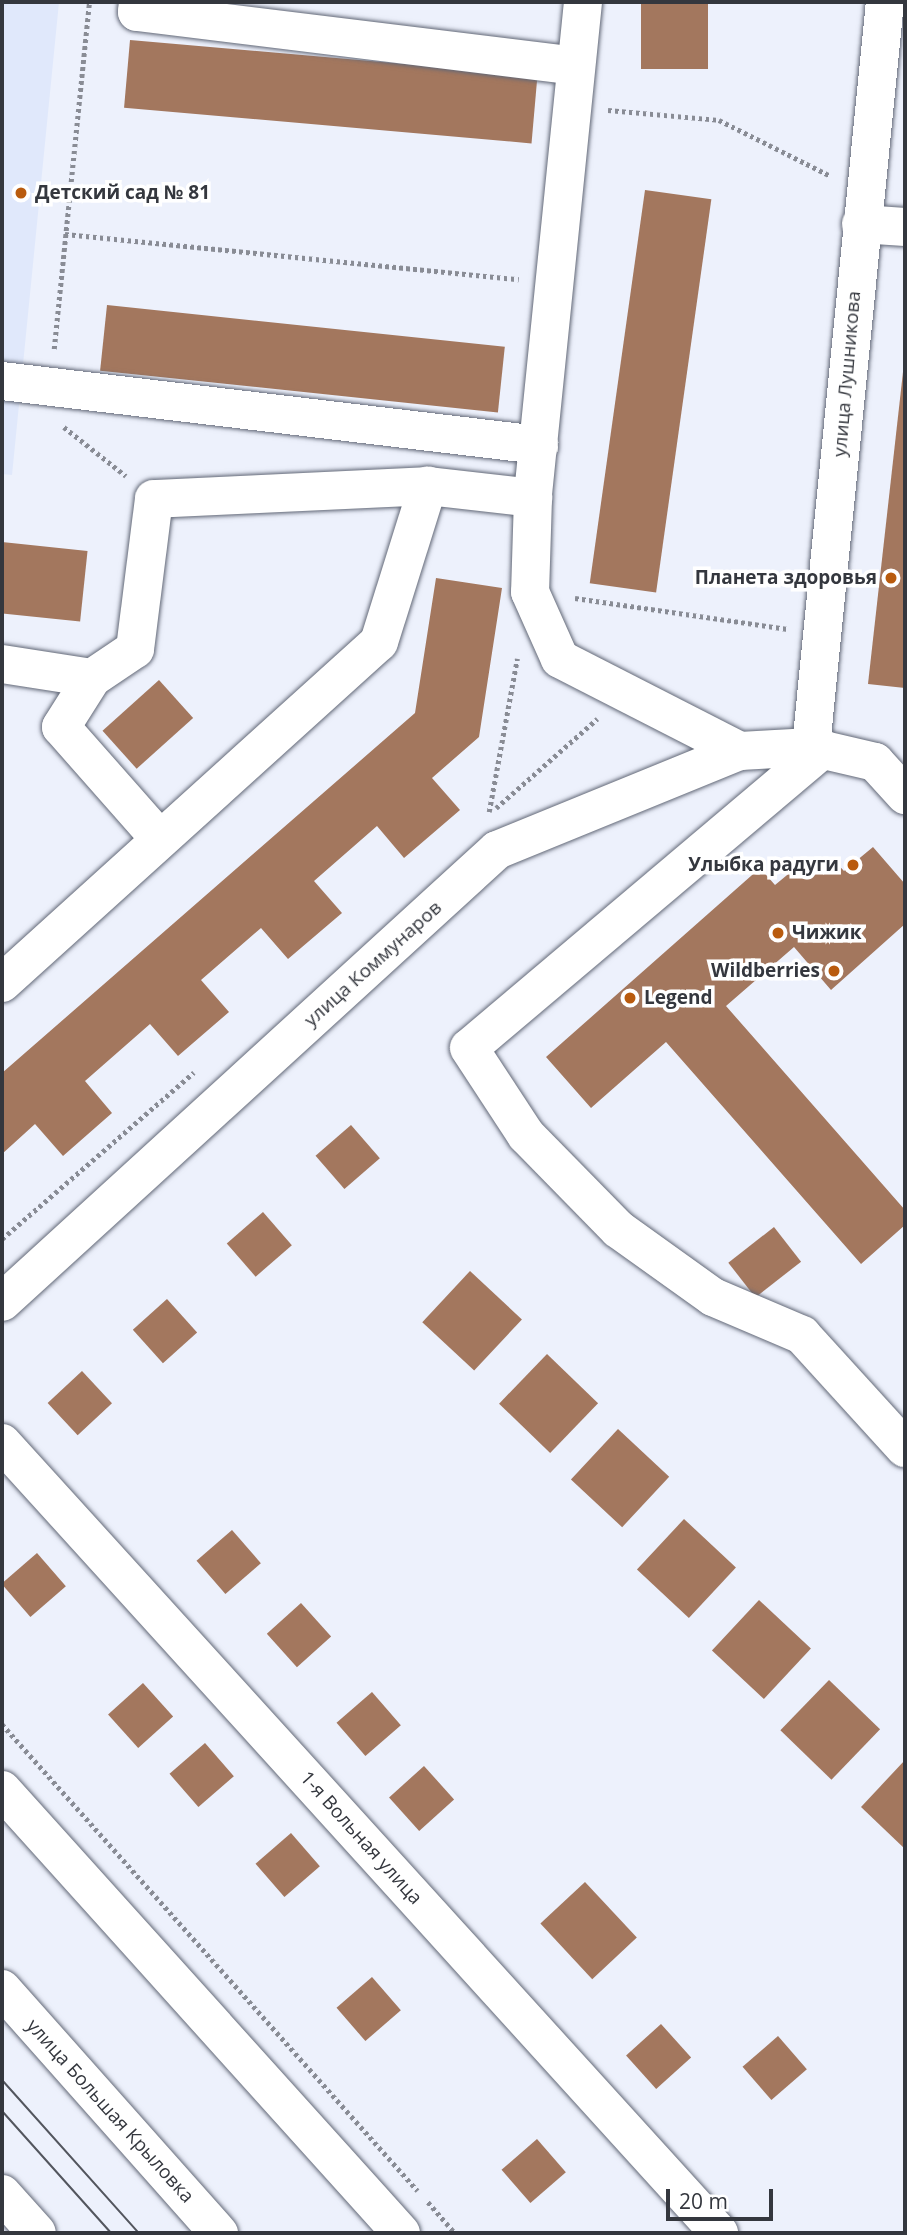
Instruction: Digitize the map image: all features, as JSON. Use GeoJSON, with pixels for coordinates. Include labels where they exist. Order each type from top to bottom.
{"type":"FeatureCollection","features":[{"type":"Feature","properties":{"kind":"street"},"geometry":{"type":"LineString","coordinates":[[138,2],[137,12],[576,66]]}},
{"type":"Feature","properties":{"kind":"street"},"geometry":{"type":"LineString","coordinates":[[583,2],[533,498],[530,592],[561,659],[740,751]]}},
{"type":"Feature","properties":{"kind":"street","name":"улица Лушникова"},"geometry":{"type":"LineString","coordinates":[[817,748],[822,634],[885,2]]}},
{"type":"Feature","properties":{"kind":"street"},"geometry":{"type":"LineString","coordinates":[[863,208],[905,227]]}},
{"type":"Feature","properties":{"kind":"street"},"geometry":{"type":"LineString","coordinates":[[2,381],[539,445]]}},
{"type":"Feature","properties":{"kind":"street"},"geometry":{"type":"LineString","coordinates":[[158,837],[61,727],[92,678],[135,649],[154,499],[428,486],[533,498]]}},
{"type":"Feature","properties":{"kind":"street"},"geometry":{"type":"LineString","coordinates":[[2,983],[158,837],[379,642],[428,486]]}},
{"type":"Feature","properties":{"kind":"street"},"geometry":{"type":"LineString","coordinates":[[2,664],[92,678]]}},
{"type":"Feature","properties":{"kind":"street"},"geometry":{"type":"LineString","coordinates":[[817,748],[470,1048],[526,1135],[618,1229],[713,1297],[802,1335],[905,1448]]}},
{"type":"Feature","properties":{"kind":"street","name":"улица Коммунаров"},"geometry":{"type":"LineString","coordinates":[[2,1302],[497,850],[740,751],[817,748],[890,759]]}},
{"type":"Feature","properties":{"kind":"street"},"geometry":{"type":"LineString","coordinates":[[890,759],[905,795]]}},
{"type":"Feature","properties":{"kind":"street","name":"1-я Вольная улица"},"geometry":{"type":"LineString","coordinates":[[2,1443],[719,2233]]}},
{"type":"Feature","properties":{"kind":"street"},"geometry":{"type":"LineString","coordinates":[[2,1790],[401,2233]]}},
{"type":"Feature","properties":{"kind":"street","name":"улица Большая Крыловка"},"geometry":{"type":"LineString","coordinates":[[2,1989],[219,2233]]}},
{"type":"Feature","properties":{"kind":"street"},"geometry":{"type":"LineString","coordinates":[[2,2194],[37,2233]]}},
{"type":"Feature","properties":{"kind":"path"},"geometry":{"type":"LineString","coordinates":[[89,2],[48,413],[154,499]]}},
{"type":"Feature","properties":{"kind":"path"},"geometry":{"type":"LineString","coordinates":[[573,107],[719,120],[863,208]]}},
{"type":"Feature","properties":{"kind":"path"},"geometry":{"type":"LineString","coordinates":[[65,234],[555,282]]}},
{"type":"Feature","properties":{"kind":"path"},"geometry":{"type":"LineString","coordinates":[[497,850],[488,815],[530,592],[822,634]]}},
{"type":"Feature","properties":{"kind":"path"},"geometry":{"type":"LineString","coordinates":[[2,1724],[455,2233]]}},
{"type":"Feature","properties":{"kind":"shaded area","name":"Детский сад № 81"},"geometry":{"type":"Polygon","coordinates":[[[2,2],[59,2],[12,475],[2,474],[2,2]]]}},
{"type":"Feature","properties":{"kind":"building"},"geometry":{"type":"Polygon","coordinates":[[[641,2],[708,2],[708,69],[641,69],[641,2]]]}},
{"type":"Feature","properties":{"kind":"building"},"geometry":{"type":"Polygon","coordinates":[[[130,40],[537,76],[532,143],[124,108],[130,40]]]}},
{"type":"Feature","properties":{"kind":"building"},"geometry":{"type":"Polygon","coordinates":[[[645,190],[711,199],[656,592],[590,583],[645,190]]]}},
{"type":"Feature","properties":{"kind":"building"},"geometry":{"type":"Polygon","coordinates":[[[107,305],[505,347],[498,412],[100,371],[107,305]]]}},
{"type":"Feature","properties":{"kind":"building"},"geometry":{"type":"Polygon","coordinates":[[[905,372],[905,688],[868,684],[905,372]]]}},
{"type":"Feature","properties":{"kind":"building"},"geometry":{"type":"Polygon","coordinates":[[[2,542],[88,551],[80,622],[2,613],[2,542]]]}},
{"type":"Feature","properties":{"kind":"building"},"geometry":{"type":"Polygon","coordinates":[[[436,578],[502,588],[479,737],[432,778],[460,810],[404,858],[377,826],[314,881],[342,913],[288,959],[261,928],[201,980],[229,1012],[178,1056],[150,1024],[85,1081],[112,1113],[63,1156],[35,1124],[2,1154],[2,1073],[415,713],[436,578]]]}},
{"type":"Feature","properties":{"kind":"building"},"geometry":{"type":"Polygon","coordinates":[[[159,680],[193,718],[137,769],[103,731],[159,680]]]}},
{"type":"Feature","properties":{"kind":"building"},"geometry":{"type":"Polygon","coordinates":[[[873,847],[905,884],[905,924],[831,990],[794,947],[726,1006],[905,1210],[905,1225],[861,1264],[666,1042],[591,1108],[546,1057],[760,868],[775,885],[798,866],[810,879],[833,859],[844,871],[873,847]]]}},
{"type":"Feature","properties":{"kind":"building"},"geometry":{"type":"Polygon","coordinates":[[[351,1125],[380,1158],[344,1189],[316,1156],[351,1125]]]}},
{"type":"Feature","properties":{"kind":"building"},"geometry":{"type":"Polygon","coordinates":[[[263,1212],[292,1245],[256,1277],[227,1243],[263,1212]]]}},
{"type":"Feature","properties":{"kind":"building"},"geometry":{"type":"Polygon","coordinates":[[[774,1227],[801,1262],[755,1297],[728,1263],[774,1227]]]}},
{"type":"Feature","properties":{"kind":"building"},"geometry":{"type":"Polygon","coordinates":[[[470,1271],[522,1319],[474,1371],[422,1322],[470,1271]]]}},
{"type":"Feature","properties":{"kind":"building"},"geometry":{"type":"Polygon","coordinates":[[[167,1299],[197,1332],[163,1363],[133,1330],[167,1299]]]}},
{"type":"Feature","properties":{"kind":"building"},"geometry":{"type":"Polygon","coordinates":[[[547,1354],[598,1403],[550,1453],[499,1404],[547,1354]]]}},
{"type":"Feature","properties":{"kind":"building"},"geometry":{"type":"Polygon","coordinates":[[[82,1371],[112,1403],[78,1435],[48,1403],[82,1371]]]}},
{"type":"Feature","properties":{"kind":"building"},"geometry":{"type":"Polygon","coordinates":[[[618,1429],[669,1477],[622,1527],[571,1479],[618,1429]]]}},
{"type":"Feature","properties":{"kind":"building"},"geometry":{"type":"Polygon","coordinates":[[[684,1519],[736,1567],[689,1618],[637,1569],[684,1519]]]}},
{"type":"Feature","properties":{"kind":"building"},"geometry":{"type":"Polygon","coordinates":[[[232,1530],[261,1563],[225,1594],[197,1561],[232,1530]]]}},
{"type":"Feature","properties":{"kind":"building"},"geometry":{"type":"Polygon","coordinates":[[[37,1553],[66,1586],[30,1617],[2,1583],[37,1553]]]}},
{"type":"Feature","properties":{"kind":"building"},"geometry":{"type":"Polygon","coordinates":[[[759,1600],[811,1648],[764,1699],[712,1650],[759,1600]]]}},
{"type":"Feature","properties":{"kind":"building"},"geometry":{"type":"Polygon","coordinates":[[[301,1603],[331,1636],[297,1667],[267,1634],[301,1603]]]}},
{"type":"Feature","properties":{"kind":"building"},"geometry":{"type":"Polygon","coordinates":[[[829,1680],[880,1729],[831,1780],[780,1730],[829,1680]]]}},
{"type":"Feature","properties":{"kind":"building"},"geometry":{"type":"Polygon","coordinates":[[[143,1683],[173,1716],[138,1748],[108,1714],[143,1683]]]}},
{"type":"Feature","properties":{"kind":"building"},"geometry":{"type":"Polygon","coordinates":[[[372,1692],[401,1725],[365,1756],[337,1723],[372,1692]]]}},
{"type":"Feature","properties":{"kind":"building"},"geometry":{"type":"Polygon","coordinates":[[[205,1743],[234,1776],[198,1807],[170,1774],[205,1743]]]}},
{"type":"Feature","properties":{"kind":"building"},"geometry":{"type":"Polygon","coordinates":[[[905,1760],[905,1849],[861,1807],[905,1760]]]}},
{"type":"Feature","properties":{"kind":"building"},"geometry":{"type":"Polygon","coordinates":[[[424,1766],[454,1799],[419,1831],[389,1797],[424,1766]]]}},
{"type":"Feature","properties":{"kind":"building"},"geometry":{"type":"Polygon","coordinates":[[[291,1833],[320,1866],[284,1897],[256,1864],[291,1833]]]}},
{"type":"Feature","properties":{"kind":"building"},"geometry":{"type":"Polygon","coordinates":[[[585,1882],[637,1938],[592,1979],[540,1924],[585,1882]]]}},
{"type":"Feature","properties":{"kind":"building"},"geometry":{"type":"Polygon","coordinates":[[[372,1977],[401,2010],[365,2041],[337,2008],[372,1977]]]}},
{"type":"Feature","properties":{"kind":"building"},"geometry":{"type":"Polygon","coordinates":[[[661,2024],[691,2057],[656,2089],[626,2055],[661,2024]]]}},
{"type":"Feature","properties":{"kind":"building"},"geometry":{"type":"Polygon","coordinates":[[[778,2036],[807,2069],[771,2100],[743,2067],[778,2036]]]}},
{"type":"Feature","properties":{"kind":"building"},"geometry":{"type":"Polygon","coordinates":[[[537,2139],[566,2172],[530,2203],[502,2170],[537,2139]]]}},
{"type":"Feature","properties":{"kind":"tram line"},"geometry":{"type":"LineString","coordinates":[[2,2080],[139,2233]]}},
{"type":"Feature","properties":{"kind":"tram line"},"geometry":{"type":"LineString","coordinates":[[2,2111],[111,2233]]}},
{"type":"Feature","properties":{"kind":"place","name":"Детский сад № 81"},"geometry":{"type":"Point","coordinates":[21,193]}},
{"type":"Feature","properties":{"kind":"place","name":"Планета здоровья"},"geometry":{"type":"Point","coordinates":[891,578]}},
{"type":"Feature","properties":{"kind":"place","name":"Улыбка радуги"},"geometry":{"type":"Point","coordinates":[853,865]}},
{"type":"Feature","properties":{"kind":"place","name":"Чижик"},"geometry":{"type":"Point","coordinates":[778,933]}},
{"type":"Feature","properties":{"kind":"place","name":"Wildberries"},"geometry":{"type":"Point","coordinates":[834,971]}},
{"type":"Feature","properties":{"kind":"place","name":"Legend"},"geometry":{"type":"Point","coordinates":[630,998]}}]}
